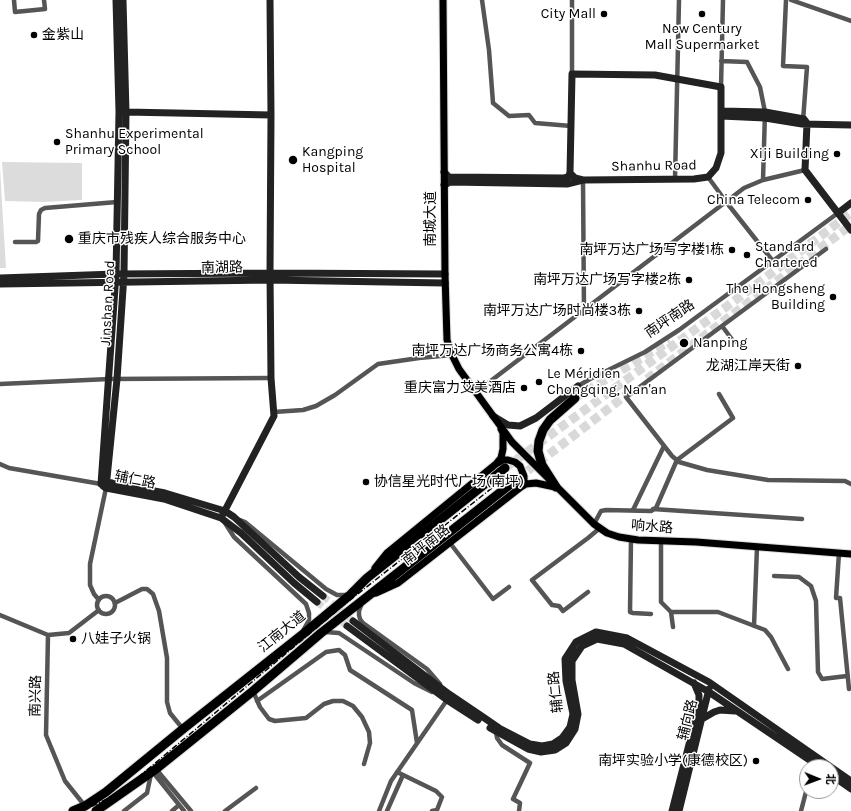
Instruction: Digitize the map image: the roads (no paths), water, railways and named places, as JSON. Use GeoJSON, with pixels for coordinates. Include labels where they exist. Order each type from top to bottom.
{"type":"FeatureCollection","features":[{"type":"Feature","properties":{"kind":"highway"},"geometry":{"type":"LineString","coordinates":[[556,488],[545,472],[539,457],[539,441],[543,430],[550,420],[576,398]]}},
{"type":"Feature","properties":{"kind":"highway","name":"江南大道"},"geometry":{"type":"LineString","coordinates":[[73,811],[85,806],[106,792],[350,595],[367,578],[505,468]]}},
{"type":"Feature","properties":{"kind":"highway","name":"江南大道"},"geometry":{"type":"LineString","coordinates":[[96,811],[153,771],[253,691],[321,633],[518,483]]}},
{"type":"Feature","properties":{"kind":"main road","name":"Jinshan Road"},"geometry":{"type":"LineString","coordinates":[[116,0],[119,112],[117,202],[120,274]]}},
{"type":"Feature","properties":{"kind":"main road","name":"Jinshan Road"},"geometry":{"type":"LineString","coordinates":[[104,485],[120,274],[126,112],[123,0]]}},
{"type":"Feature","properties":{"kind":"main road"},"geometry":{"type":"LineString","coordinates":[[223,515],[274,416],[271,378],[270,276],[270,0]]}},
{"type":"Feature","properties":{"kind":"main road","name":"南城大道"},"geometry":{"type":"LineString","coordinates":[[444,0],[444,274],[447,340],[452,355],[459,368],[499,423]]}},
{"type":"Feature","properties":{"kind":"main road"},"geometry":{"type":"LineString","coordinates":[[444,172],[449,177],[568,177],[570,174],[572,74],[655,75],[721,87]]}},
{"type":"Feature","properties":{"kind":"main road","name":"Shanhu Road"},"geometry":{"type":"LineString","coordinates":[[444,185],[450,182],[567,184],[583,180],[708,177],[716,168],[721,153],[721,87]]}},
{"type":"Feature","properties":{"kind":"main road"},"geometry":{"type":"LineString","coordinates":[[126,112],[271,115]]}},
{"type":"Feature","properties":{"kind":"main road"},"geometry":{"type":"LineString","coordinates":[[721,114],[765,115],[804,122],[851,125]]}},
{"type":"Feature","properties":{"kind":"main road"},"geometry":{"type":"LineString","coordinates":[[804,122],[805,170],[851,230]]}},
{"type":"Feature","properties":{"kind":"main road"},"geometry":{"type":"LineString","coordinates":[[570,174],[575,178],[583,180]]}},
{"type":"Feature","properties":{"kind":"main road","name":"南坪南路"},"geometry":{"type":"LineString","coordinates":[[838,213],[851,203]]}},
{"type":"Feature","properties":{"kind":"main road"},"geometry":{"type":"LineString","coordinates":[[3,281],[120,274],[270,276],[444,274]]}},
{"type":"Feature","properties":{"kind":"main road","name":"南湖路"},"geometry":{"type":"LineString","coordinates":[[3,281],[119,282],[270,276],[445,283]]}},
{"type":"Feature","properties":{"kind":"main road","name":"南坪南路"},"geometry":{"type":"LineString","coordinates":[[493,416],[508,426],[520,426],[536,418],[578,386]]}},
{"type":"Feature","properties":{"kind":"main road","name":"南坪南路"},"geometry":{"type":"LineString","coordinates":[[367,578],[387,554],[496,464],[501,458],[503,449],[503,433],[499,423]]}},
{"type":"Feature","properties":{"kind":"main road","name":"响水路"},"geometry":{"type":"LineString","coordinates":[[499,423],[512,442],[556,488],[597,526],[607,533],[631,539],[851,554]]}},
{"type":"Feature","properties":{"kind":"main road"},"geometry":{"type":"LineString","coordinates":[[496,464],[503,460],[508,460],[515,462],[520,466],[524,476],[524,481],[518,483]]}},
{"type":"Feature","properties":{"kind":"main road"},"geometry":{"type":"LineString","coordinates":[[518,483],[536,483],[556,488]]}},
{"type":"Feature","properties":{"kind":"main road","name":"南坪南路"},"geometry":{"type":"LineString","coordinates":[[367,598],[398,583],[450,543],[518,483]]}},
{"type":"Feature","properties":{"kind":"main road","name":"辅仁路"},"geometry":{"type":"LineString","coordinates":[[104,485],[165,493],[223,515],[234,517],[299,577],[324,596]]}},
{"type":"Feature","properties":{"kind":"main road","name":"辅仁路"},"geometry":{"type":"LineString","coordinates":[[223,515],[317,602]]}},
{"type":"Feature","properties":{"kind":"main road","name":"辅仁路"},"geometry":{"type":"LineString","coordinates":[[350,623],[448,697],[528,749],[541,752],[555,750],[566,743],[575,729],[578,714],[572,680],[572,661],[582,646],[597,638],[624,644],[694,683],[805,759]]}},
{"type":"Feature","properties":{"kind":"main road","name":"辅仁路"},"geometry":{"type":"LineString","coordinates":[[498,730],[530,744],[542,746],[553,744],[562,738],[570,727],[572,714],[566,681],[566,659],[576,642],[596,632],[627,638],[709,682],[851,781]]}},
{"type":"Feature","properties":{"kind":"main road","name":"辅向路"},"geometry":{"type":"LineString","coordinates":[[679,811],[709,692],[709,682]]}},
{"type":"Feature","properties":{"kind":"main road","name":"辅向路"},"geometry":{"type":"LineString","coordinates":[[672,811],[699,705],[699,695],[694,683]]}},
{"type":"Feature","properties":{"kind":"main road"},"geometry":{"type":"LineString","coordinates":[[702,720],[708,714],[720,710],[738,712]]}},
{"type":"Feature","properties":{"kind":"main road"},"geometry":{"type":"LineString","coordinates":[[839,781],[851,789]]}},
{"type":"Feature","properties":{"kind":"street"},"geometry":{"type":"LineString","coordinates":[[14,0],[15,12],[45,9],[44,0]]}},
{"type":"Feature","properties":{"kind":"street"},"geometry":{"type":"LineString","coordinates":[[482,0],[489,50],[493,103],[509,116],[529,115],[535,123],[571,126]]}},
{"type":"Feature","properties":{"kind":"street"},"geometry":{"type":"LineString","coordinates":[[572,0],[572,74]]}},
{"type":"Feature","properties":{"kind":"street"},"geometry":{"type":"LineString","coordinates":[[674,179],[679,0]]}},
{"type":"Feature","properties":{"kind":"street","name":"Shanhu Road"},"geometry":{"type":"LineString","coordinates":[[721,87],[723,0]]}},
{"type":"Feature","properties":{"kind":"street"},"geometry":{"type":"LineString","coordinates":[[786,0],[783,66],[806,67],[804,122]]}},
{"type":"Feature","properties":{"kind":"street"},"geometry":{"type":"LineString","coordinates":[[791,0],[851,21]]}},
{"type":"Feature","properties":{"kind":"street"},"geometry":{"type":"LineString","coordinates":[[721,61],[747,62],[760,86],[765,115],[763,180]]}},
{"type":"Feature","properties":{"kind":"street"},"geometry":{"type":"LineString","coordinates":[[488,383],[727,203],[744,188],[763,180],[805,170]]}},
{"type":"Feature","properties":{"kind":"street"},"geometry":{"type":"LineString","coordinates":[[708,177],[772,260]]}},
{"type":"Feature","properties":{"kind":"street"},"geometry":{"type":"LineString","coordinates":[[583,180],[584,311]]}},
{"type":"Feature","properties":{"kind":"street"},"geometry":{"type":"LineString","coordinates":[[15,242],[38,241],[39,214],[45,208],[117,202]]}},
{"type":"Feature","properties":{"kind":"street","name":"南坪南路"},"geometry":{"type":"LineString","coordinates":[[578,386],[645,352],[679,330],[772,260],[838,213]]}},
{"type":"Feature","properties":{"kind":"street"},"geometry":{"type":"LineString","coordinates":[[826,249],[626,397],[664,446],[677,460],[707,470],[768,480],[845,481],[851,484]]}},
{"type":"Feature","properties":{"kind":"street"},"geometry":{"type":"LineString","coordinates":[[722,326],[734,342]]}},
{"type":"Feature","properties":{"kind":"street"},"geometry":{"type":"LineString","coordinates":[[274,412],[303,410],[316,406],[335,395],[378,364],[452,355]]}},
{"type":"Feature","properties":{"kind":"street"},"geometry":{"type":"LineString","coordinates":[[0,384],[113,379],[271,378]]}},
{"type":"Feature","properties":{"kind":"street"},"geometry":{"type":"LineString","coordinates":[[653,509],[656,508],[677,460],[733,418],[719,394]]}},
{"type":"Feature","properties":{"kind":"street"},"geometry":{"type":"LineString","coordinates":[[633,510],[664,446]]}},
{"type":"Feature","properties":{"kind":"street"},"geometry":{"type":"LineString","coordinates":[[0,464],[9,468],[104,485],[90,564],[90,585],[94,594],[99,600],[99,610]]}},
{"type":"Feature","properties":{"kind":"street"},"geometry":{"type":"LineString","coordinates":[[588,592],[563,611],[559,606],[552,605],[532,580],[588,538],[597,526],[601,511],[653,509],[802,519]]}},
{"type":"Feature","properties":{"kind":"street"},"geometry":{"type":"LineString","coordinates":[[223,515],[234,537],[306,604],[309,613],[309,620],[302,634]]}},
{"type":"Feature","properties":{"kind":"street"},"geometry":{"type":"LineString","coordinates":[[234,517],[245,522],[326,589],[337,595],[350,595]]}},
{"type":"Feature","properties":{"kind":"street"},"geometry":{"type":"LineString","coordinates":[[631,539],[630,612],[633,614],[651,614]]}},
{"type":"Feature","properties":{"kind":"street"},"geometry":{"type":"LineString","coordinates":[[661,540],[661,602],[671,612],[673,627]]}},
{"type":"Feature","properties":{"kind":"street"},"geometry":{"type":"LineString","coordinates":[[450,543],[493,599],[509,587]]}},
{"type":"Feature","properties":{"kind":"street"},"geometry":{"type":"LineString","coordinates":[[754,626],[757,547]]}},
{"type":"Feature","properties":{"kind":"street"},"geometry":{"type":"LineString","coordinates":[[839,553],[836,598],[840,598],[849,689]]}},
{"type":"Feature","properties":{"kind":"street"},"geometry":{"type":"LineString","coordinates":[[774,576],[799,577],[811,586],[816,602],[818,672],[822,679],[847,676]]}},
{"type":"Feature","properties":{"kind":"street"},"geometry":{"type":"LineString","coordinates":[[99,610],[104,613],[111,612],[115,603],[142,589],[147,589],[153,594],[158,611],[167,658],[167,702],[170,713],[183,729]]}},
{"type":"Feature","properties":{"kind":"street"},"geometry":{"type":"LineString","coordinates":[[99,600],[104,597],[109,597],[115,603]]}},
{"type":"Feature","properties":{"kind":"street"},"geometry":{"type":"LineString","coordinates":[[367,598],[359,611],[360,619],[427,669],[448,697]]}},
{"type":"Feature","properties":{"kind":"street"},"geometry":{"type":"LineString","coordinates":[[0,615],[48,635],[70,633],[99,610]]}},
{"type":"Feature","properties":{"kind":"street"},"geometry":{"type":"LineString","coordinates":[[671,612],[718,612],[765,630],[788,669]]}},
{"type":"Feature","properties":{"kind":"street"},"geometry":{"type":"LineString","coordinates":[[321,633],[339,633],[414,683],[448,697]]}},
{"type":"Feature","properties":{"kind":"street","name":"南兴路"},"geometry":{"type":"LineString","coordinates":[[48,635],[46,735],[65,781],[85,806]]}},
{"type":"Feature","properties":{"kind":"street"},"geometry":{"type":"LineString","coordinates":[[257,701],[326,652],[338,650],[345,655],[350,670],[412,710],[417,743]]}},
{"type":"Feature","properties":{"kind":"street"},"geometry":{"type":"LineString","coordinates":[[253,691],[257,701],[269,719],[274,721],[306,718],[324,704],[333,701],[343,701],[353,706],[362,718],[369,732],[370,743],[364,764]]}},
{"type":"Feature","properties":{"kind":"street"},"geometry":{"type":"LineString","coordinates":[[379,811],[391,781],[448,697]]}},
{"type":"Feature","properties":{"kind":"street"},"geometry":{"type":"LineString","coordinates":[[498,730],[497,738],[502,745],[530,763],[513,799],[520,803],[519,811]]}},
{"type":"Feature","properties":{"kind":"street"},"geometry":{"type":"LineString","coordinates":[[153,771],[184,811]]}},
{"type":"Feature","properties":{"kind":"street"},"geometry":{"type":"LineString","coordinates":[[124,811],[147,793],[153,771]]}},
{"type":"Feature","properties":{"kind":"street"},"geometry":{"type":"LineString","coordinates":[[153,771],[192,811]]}},
{"type":"Feature","properties":{"kind":"street"},"geometry":{"type":"LineString","coordinates":[[397,772],[436,790],[442,797],[437,810],[432,811]]}},
{"type":"Feature","properties":{"kind":"street"},"geometry":{"type":"LineString","coordinates":[[387,811],[404,775]]}},
{"type":"Feature","properties":{"kind":"street"},"geometry":{"type":"LineString","coordinates":[[225,811],[256,788]]}},
{"type":"Feature","properties":{"kind":"street"},"geometry":{"type":"LineString","coordinates":[[801,811],[804,799]]}},
{"type":"Feature","properties":{"kind":"street"},"geometry":{"type":"LineString","coordinates":[[172,811],[179,805]]}},
{"type":"Feature","properties":{"kind":"tunnel"},"geometry":{"type":"LineString","coordinates":[[505,468],[737,299],[851,213]]}},
{"type":"Feature","properties":{"kind":"tunnel"},"geometry":{"type":"LineString","coordinates":[[647,379],[851,225]]}},
{"type":"Feature","properties":{"kind":"tunnel"},"geometry":{"type":"LineString","coordinates":[[575,398],[670,341]]}},
{"type":"Feature","properties":{"kind":"tunnel"},"geometry":{"type":"LineString","coordinates":[[517,479],[634,389]]}},
{"type":"Feature","properties":{"kind":"tunnel"},"geometry":{"type":"LineString","coordinates":[[323,596],[353,621]]}},
{"type":"Feature","properties":{"kind":"tunnel"},"geometry":{"type":"LineString","coordinates":[[317,602],[347,626]]}},
{"type":"Feature","properties":{"kind":"railway"},"geometry":{"type":"LineString","coordinates":[[82,811],[113,796],[135,780],[345,604],[511,473]]}},
{"type":"Feature","properties":{"kind":"place","name":"City Mall"},"geometry":{"type":"Point","coordinates":[604,14]}},
{"type":"Feature","properties":{"kind":"place","name":"New Century Mall Supermarket"},"geometry":{"type":"Point","coordinates":[702,14]}},
{"type":"Feature","properties":{"kind":"place","name":"金紫山"},"geometry":{"type":"Point","coordinates":[34,35]}},
{"type":"Feature","properties":{"kind":"place","name":"Shanhu Experimental Primary School"},"geometry":{"type":"Point","coordinates":[57,142]}},
{"type":"Feature","properties":{"kind":"place","name":"Xiji Building"},"geometry":{"type":"Point","coordinates":[837,154]}},
{"type":"Feature","properties":{"kind":"place","name":"Kangping Hospital"},"geometry":{"type":"Point","coordinates":[293,160]}},
{"type":"Feature","properties":{"kind":"place","name":"China Telecom"},"geometry":{"type":"Point","coordinates":[808,200]}},
{"type":"Feature","properties":{"kind":"place","name":"重庆市残疾人综合服务中心"},"geometry":{"type":"Point","coordinates":[69,239]}},
{"type":"Feature","properties":{"kind":"place","name":"南坪万达广场写字楼1栋"},"geometry":{"type":"Point","coordinates":[732,250]}},
{"type":"Feature","properties":{"kind":"place","name":"Standard Chartered"},"geometry":{"type":"Point","coordinates":[747,255]}},
{"type":"Feature","properties":{"kind":"place","name":"南坪万达广场写字楼2栋"},"geometry":{"type":"Point","coordinates":[689,280]}},
{"type":"Feature","properties":{"kind":"place","name":"The Hongsheng Building"},"geometry":{"type":"Point","coordinates":[833,297]}},
{"type":"Feature","properties":{"kind":"place","name":"南坪万达广场时尚楼3栋"},"geometry":{"type":"Point","coordinates":[639,311]}},
{"type":"Feature","properties":{"kind":"place","name":"Nanping"},"geometry":{"type":"Point","coordinates":[684,343]}},
{"type":"Feature","properties":{"kind":"place","name":"南坪万达广场商务公寓4栋"},"geometry":{"type":"Point","coordinates":[581,351]}},
{"type":"Feature","properties":{"kind":"place","name":"龙湖江岸天街"},"geometry":{"type":"Point","coordinates":[798,366]}},
{"type":"Feature","properties":{"kind":"place","name":"Le Méridien Chongqing, Nan'an"},"geometry":{"type":"Point","coordinates":[539,382]}},
{"type":"Feature","properties":{"kind":"place","name":"重庆富力艾美酒店"},"geometry":{"type":"Point","coordinates":[524,388]}},
{"type":"Feature","properties":{"kind":"place","name":"协信星光时代广场(南坪)"},"geometry":{"type":"Point","coordinates":[366,482]}},
{"type":"Feature","properties":{"kind":"place","name":"八娃子火锅"},"geometry":{"type":"Point","coordinates":[73,639]}},
{"type":"Feature","properties":{"kind":"place","name":"南坪实验小学(康德校区)"},"geometry":{"type":"Point","coordinates":[756,761]}}]}
